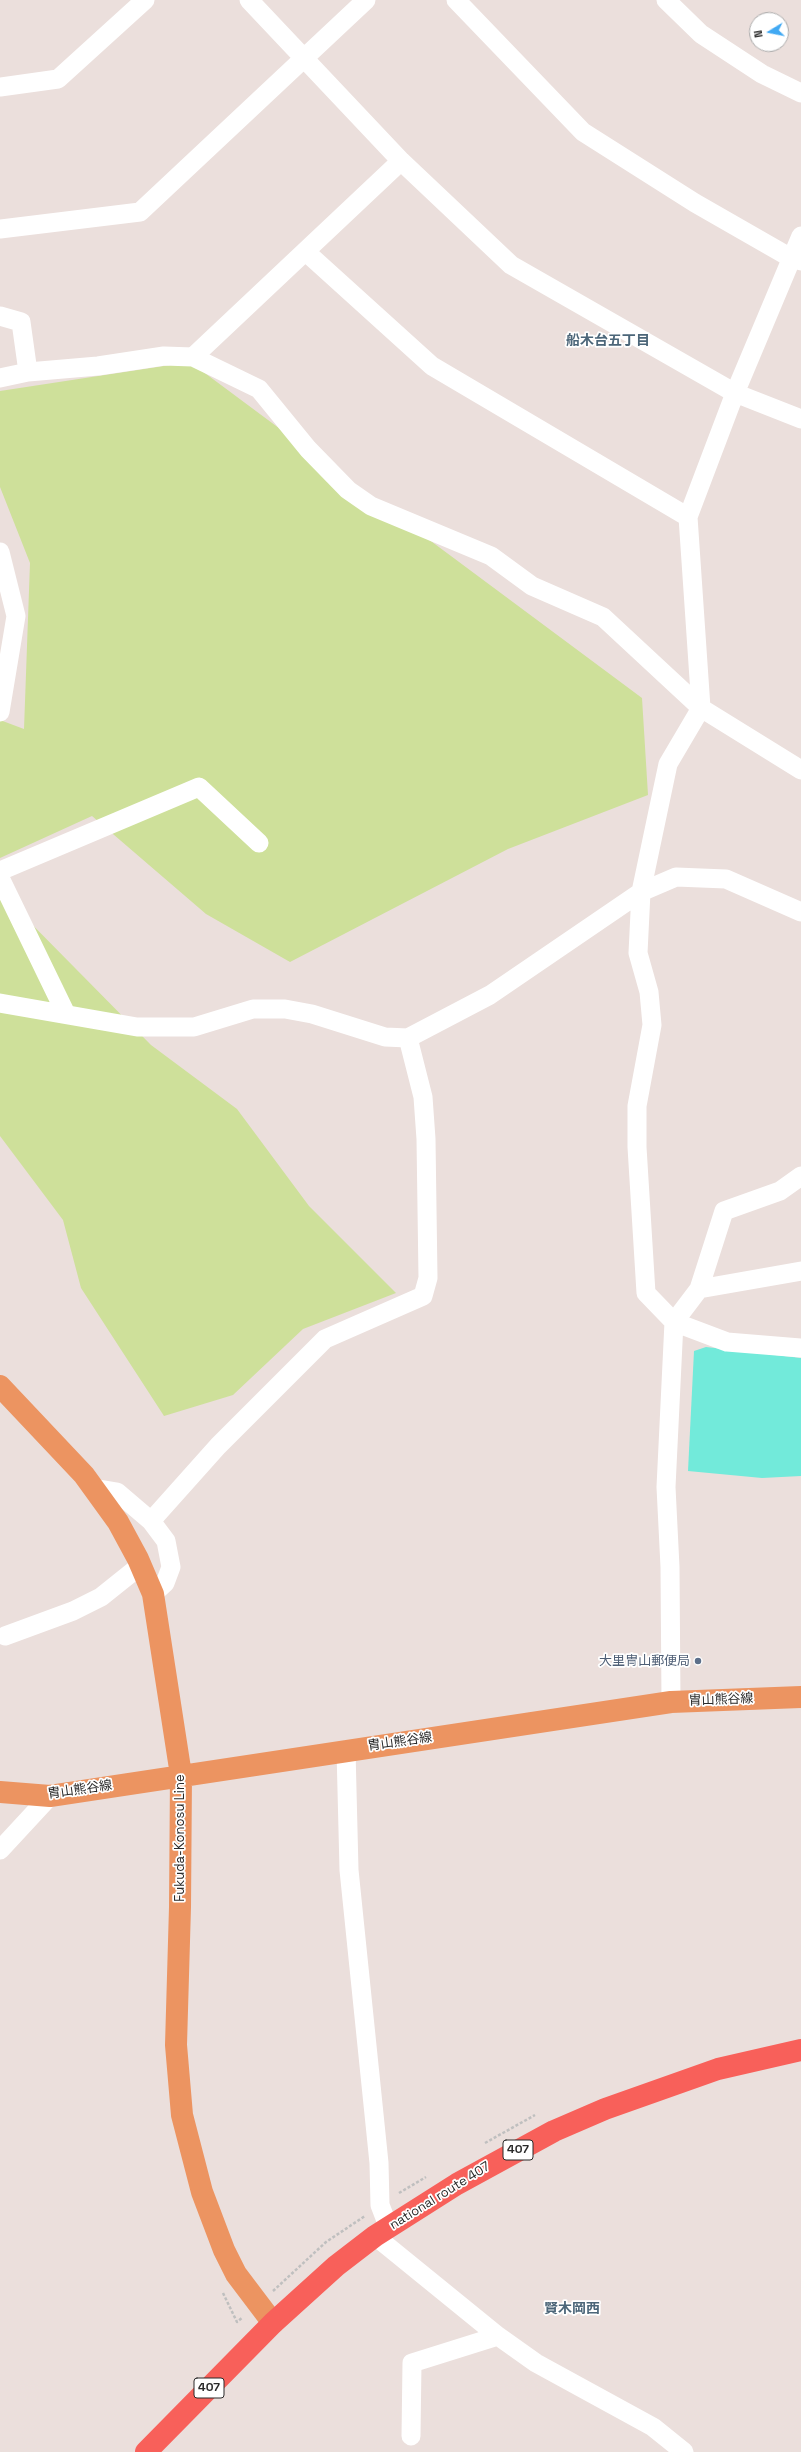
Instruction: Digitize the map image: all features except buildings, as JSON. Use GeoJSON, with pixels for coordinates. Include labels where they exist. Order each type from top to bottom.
{"type":"FeatureCollection","features":[{"type":"Feature","properties":{"kind":"highway","name":"national route 407"},"geometry":{"type":"LineString","coordinates":[[146,2452],[273,2323],[336,2266],[383,2231],[509,2154],[554,2130],[605,2109],[718,2069],[801,2050]]}},
{"type":"Feature","properties":{"kind":"main road","name":"Fukuda-Konosu Line"},"geometry":{"type":"LineString","coordinates":[[0,1386],[93,1488],[118,1522],[141,1565],[152,1594],[181,1775],[180,1907],[176,2046],[182,2114],[202,2192],[224,2250],[236,2274],[273,2323]]}},
{"type":"Feature","properties":{"kind":"main road","name":"胄山熊谷線"},"geometry":{"type":"LineString","coordinates":[[0,1792],[50,1796],[671,1702],[801,1697]]}},
{"type":"Feature","properties":{"kind":"street"},"geometry":{"type":"LineString","coordinates":[[0,87],[58,79],[145,0]]}},
{"type":"Feature","properties":{"kind":"street"},"geometry":{"type":"LineString","coordinates":[[249,0],[401,161],[511,265],[735,393],[801,419]]}},
{"type":"Feature","properties":{"kind":"street"},"geometry":{"type":"LineString","coordinates":[[0,229],[140,212],[303,57],[366,0]]}},
{"type":"Feature","properties":{"kind":"street"},"geometry":{"type":"LineString","coordinates":[[456,0],[583,132],[695,203],[796,260]]}},
{"type":"Feature","properties":{"kind":"street"},"geometry":{"type":"LineString","coordinates":[[666,0],[701,34],[762,74],[801,93]]}},
{"type":"Feature","properties":{"kind":"street"},"geometry":{"type":"LineString","coordinates":[[193,357],[401,161]]}},
{"type":"Feature","properties":{"kind":"street"},"geometry":{"type":"LineString","coordinates":[[801,236],[796,260],[735,393],[688,517],[701,708],[668,764],[641,892],[638,953],[649,992],[652,1025],[637,1106],[637,1147],[646,1294],[674,1322],[727,1342],[801,1348]]}},
{"type":"Feature","properties":{"kind":"street"},"geometry":{"type":"LineString","coordinates":[[306,252],[432,366],[688,517]]}},
{"type":"Feature","properties":{"kind":"street"},"geometry":{"type":"LineString","coordinates":[[0,316],[21,322],[28,372]]}},
{"type":"Feature","properties":{"kind":"street"},"geometry":{"type":"LineString","coordinates":[[0,378],[28,372],[98,366],[164,356],[193,357],[259,389],[308,449],[348,490],[371,506],[491,556],[532,586],[603,617],[701,708],[801,770]]}},
{"type":"Feature","properties":{"kind":"street"},"geometry":{"type":"LineString","coordinates":[[0,552],[16,616],[0,712]]}},
{"type":"Feature","properties":{"kind":"street"},"geometry":{"type":"LineString","coordinates":[[0,871],[199,787],[259,843]]}},
{"type":"Feature","properties":{"kind":"street"},"geometry":{"type":"LineString","coordinates":[[0,1003],[137,1027],[194,1027],[253,1009],[285,1008],[312,1014],[385,1037],[408,1038],[490,995],[641,892],[676,877],[726,879],[801,912]]}},
{"type":"Feature","properties":{"kind":"street"},"geometry":{"type":"LineString","coordinates":[[0,878],[66,1014]]}},
{"type":"Feature","properties":{"kind":"street"},"geometry":{"type":"LineString","coordinates":[[152,1521],[218,1446],[325,1339],[423,1296],[428,1278],[424,1097],[408,1038]]}},
{"type":"Feature","properties":{"kind":"street"},"geometry":{"type":"LineString","coordinates":[[671,1702],[670,1567],[666,1486],[674,1322],[699,1289],[724,1211],[780,1191],[801,1176]]}},
{"type":"Feature","properties":{"kind":"street"},"geometry":{"type":"LineString","coordinates":[[699,1289],[801,1271]]}},
{"type":"Feature","properties":{"kind":"street"},"geometry":{"type":"LineString","coordinates":[[93,1488],[117,1492],[152,1521],[166,1541],[171,1566],[165,1583],[152,1594]]}},
{"type":"Feature","properties":{"kind":"street"},"geometry":{"type":"LineString","coordinates":[[5,1636],[73,1611],[101,1597],[141,1565]]}},
{"type":"Feature","properties":{"kind":"street"},"geometry":{"type":"LineString","coordinates":[[346,1750],[349,1870],[379,2163],[380,2205],[385,2218],[383,2231],[498,2336],[536,2363],[653,2427],[684,2452]]}},
{"type":"Feature","properties":{"kind":"street"},"geometry":{"type":"LineString","coordinates":[[0,1850],[50,1796]]}},
{"type":"Feature","properties":{"kind":"street"},"geometry":{"type":"LineString","coordinates":[[411,2436],[412,2363],[498,2336]]}},
{"type":"Feature","properties":{"kind":"path"},"geometry":{"type":"LineString","coordinates":[[285,2280],[326,2242],[370,2212]]}},
{"type":"Feature","properties":{"kind":"green space"},"geometry":{"type":"Polygon","coordinates":[[[190,362],[642,698],[648,795],[508,849],[290,962],[206,914],[92,816],[0,858],[0,720],[24,729],[30,563],[0,487],[0,391],[190,362]]]}},
{"type":"Feature","properties":{"kind":"green space"},"geometry":{"type":"Polygon","coordinates":[[[0,892],[151,1045],[237,1109],[309,1206],[396,1293],[303,1329],[233,1395],[164,1416],[81,1288],[63,1220],[0,1136],[0,892]]]}},
{"type":"Feature","properties":{"kind":"water"},"geometry":{"type":"Polygon","coordinates":[[[706,1347],[801,1358],[801,1476],[762,1478],[688,1471],[694,1351],[706,1347]]]}},
{"type":"Feature","properties":{"kind":"place","name":"大里冑山郵便局"},"geometry":{"type":"Point","coordinates":[698,1661]}},
{"type":"Feature","properties":{"kind":"district","name":"船木台五丁目"},"geometry":{"type":"Point","coordinates":[608,341]}},
{"type":"Feature","properties":{"kind":"district","name":"賢木岡西"},"geometry":{"type":"Point","coordinates":[572,2309]}}]}
